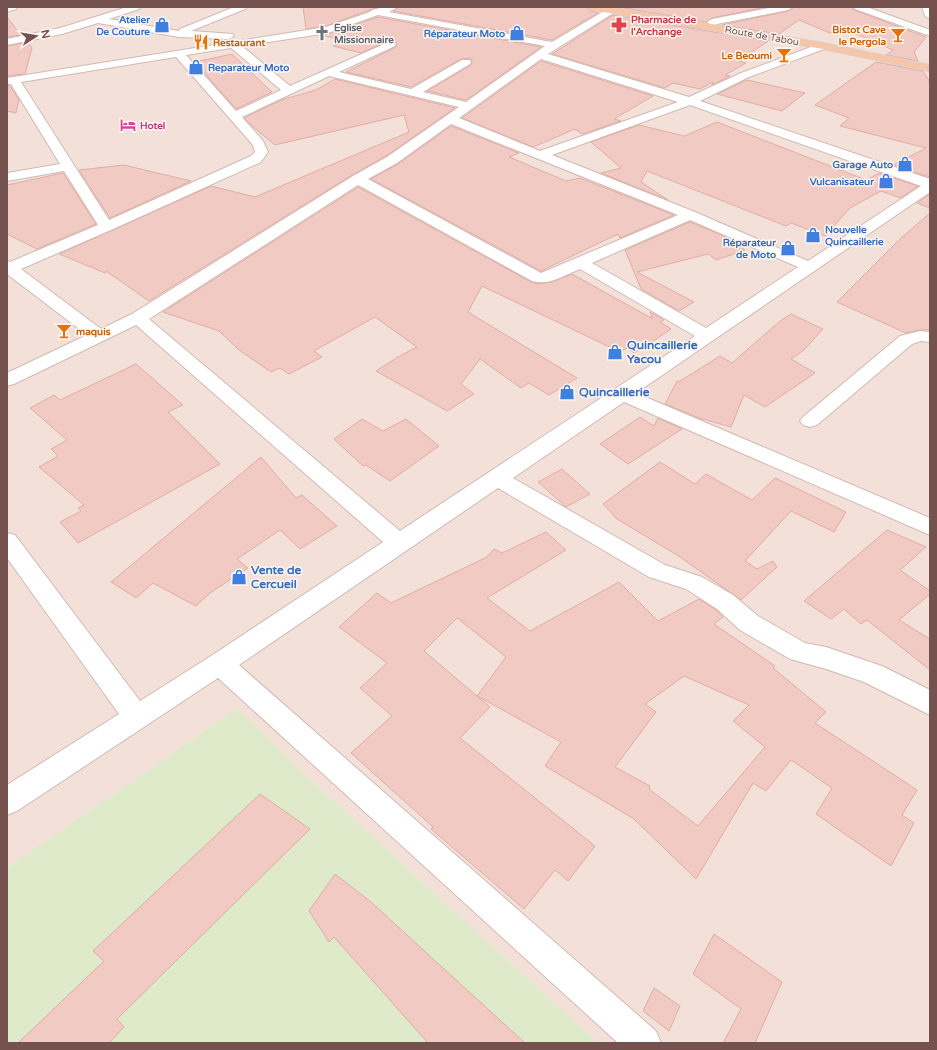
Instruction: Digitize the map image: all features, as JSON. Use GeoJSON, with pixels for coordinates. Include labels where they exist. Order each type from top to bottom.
{"type":"FeatureCollection","features":[{"type":"Feature","properties":{"kind":"main road","name":"Route de Tabou"},"geometry":{"type":"LineString","coordinates":[[592,7],[712,22],[930,62]]}},
{"type":"Feature","properties":{"kind":"main road","name":"Route de Tabou"},"geometry":{"type":"LineString","coordinates":[[617,9],[823,46],[930,68]]}},
{"type":"Feature","properties":{"kind":"street"},"geometry":{"type":"LineString","coordinates":[[7,9],[13,7]]}},
{"type":"Feature","properties":{"kind":"street"},"geometry":{"type":"LineString","coordinates":[[10,39],[62,31],[136,7]]}},
{"type":"Feature","properties":{"kind":"street"},"geometry":{"type":"LineString","coordinates":[[179,34],[242,7]]}},
{"type":"Feature","properties":{"kind":"street"},"geometry":{"type":"LineString","coordinates":[[106,227],[11,80],[328,30],[380,13],[392,7]]}},
{"type":"Feature","properties":{"kind":"street"},"geometry":{"type":"LineString","coordinates":[[712,22],[788,7]]}},
{"type":"Feature","properties":{"kind":"street"},"geometry":{"type":"LineString","coordinates":[[858,7],[930,32]]}},
{"type":"Feature","properties":{"kind":"street"},"geometry":{"type":"LineString","coordinates":[[927,7],[930,16]]}},
{"type":"Feature","properties":{"kind":"street"},"geometry":{"type":"LineString","coordinates":[[358,8],[554,45]]}},
{"type":"Feature","properties":{"kind":"street"},"geometry":{"type":"LineString","coordinates":[[7,380],[138,318],[358,179],[392,160],[554,45],[617,9]]}},
{"type":"Feature","properties":{"kind":"street"},"geometry":{"type":"LineString","coordinates":[[99,20],[179,34],[273,38]]}},
{"type":"Feature","properties":{"kind":"street"},"geometry":{"type":"LineString","coordinates":[[233,44],[289,91]]}},
{"type":"Feature","properties":{"kind":"street"},"geometry":{"type":"LineString","coordinates":[[234,116],[391,44]]}},
{"type":"Feature","properties":{"kind":"street"},"geometry":{"type":"LineString","coordinates":[[540,155],[691,101],[745,75],[823,46]]}},
{"type":"Feature","properties":{"kind":"street"},"geometry":{"type":"LineString","coordinates":[[8,268],[106,227],[256,159],[262,152],[259,144],[178,53]]}},
{"type":"Feature","properties":{"kind":"street"},"geometry":{"type":"LineString","coordinates":[[540,55],[691,101],[930,185]]}},
{"type":"Feature","properties":{"kind":"street"},"geometry":{"type":"LineString","coordinates":[[413,93],[466,62]]}},
{"type":"Feature","properties":{"kind":"street"},"geometry":{"type":"LineString","coordinates":[[329,72],[468,106]]}},
{"type":"Feature","properties":{"kind":"street"},"geometry":{"type":"LineString","coordinates":[[450,118],[690,215],[810,267]]}},
{"type":"Feature","properties":{"kind":"street"},"geometry":{"type":"LineString","coordinates":[[7,177],[68,166]]}},
{"type":"Feature","properties":{"kind":"street"},"geometry":{"type":"LineString","coordinates":[[358,179],[538,278],[545,278],[690,215]]}},
{"type":"Feature","properties":{"kind":"street"},"geometry":{"type":"LineString","coordinates":[[7,801],[220,664],[930,185]]}},
{"type":"Feature","properties":{"kind":"street"},"geometry":{"type":"LineString","coordinates":[[581,263],[707,336]]}},
{"type":"Feature","properties":{"kind":"street"},"geometry":{"type":"LineString","coordinates":[[8,268],[99,336]]}},
{"type":"Feature","properties":{"kind":"street"},"geometry":{"type":"LineString","coordinates":[[138,318],[400,543]]}},
{"type":"Feature","properties":{"kind":"street"},"geometry":{"type":"LineString","coordinates":[[810,421],[906,340],[920,336],[930,337]]}},
{"type":"Feature","properties":{"kind":"street"},"geometry":{"type":"LineString","coordinates":[[622,394],[930,527]]}},
{"type":"Feature","properties":{"kind":"street"},"geometry":{"type":"LineString","coordinates":[[497,478],[657,571],[694,583],[704,588],[725,602],[749,623],[799,652],[826,658],[873,674],[930,703]]}},
{"type":"Feature","properties":{"kind":"street"},"geometry":{"type":"LineString","coordinates":[[7,541],[136,718]]}},
{"type":"Feature","properties":{"kind":"street"},"geometry":{"type":"LineString","coordinates":[[220,664],[644,1043]]}},
{"type":"Feature","properties":{"kind":"shaded area"},"geometry":{"type":"Polygon","coordinates":[[[7,7],[930,7],[930,1043],[7,1043],[7,7]]]}},
{"type":"Feature","properties":{"kind":"green space"},"geometry":{"type":"Polygon","coordinates":[[[238,708],[300,770],[598,1043],[7,1043],[7,868],[238,708]]]}},
{"type":"Feature","properties":{"kind":"building"},"geometry":{"type":"Polygon","coordinates":[[[303,7],[378,7],[326,26],[306,29],[303,7]]]}},
{"type":"Feature","properties":{"kind":"building"},"geometry":{"type":"Polygon","coordinates":[[[399,7],[586,7],[591,11],[598,13],[552,40],[393,11],[399,7]]]}},
{"type":"Feature","properties":{"kind":"building"},"geometry":{"type":"Polygon","coordinates":[[[618,7],[766,7],[712,18],[706,22],[618,7]]]}},
{"type":"Feature","properties":{"kind":"building"},"geometry":{"type":"Polygon","coordinates":[[[794,7],[851,7],[854,10],[926,37],[914,52],[918,61],[886,55],[893,50],[847,30],[830,33],[799,20],[779,34],[722,25],[788,11],[794,7]]]}},
{"type":"Feature","properties":{"kind":"building"},"geometry":{"type":"Polygon","coordinates":[[[613,15],[768,41],[739,61],[746,63],[725,75],[730,76],[712,85],[713,82],[700,89],[673,83],[665,88],[552,54],[613,15]]]}},
{"type":"Feature","properties":{"kind":"building"},"geometry":{"type":"Polygon","coordinates":[[[7,17],[21,35],[7,37],[7,17]]]}},
{"type":"Feature","properties":{"kind":"building"},"geometry":{"type":"Polygon","coordinates":[[[378,17],[541,47],[466,100],[427,91],[471,65],[472,61],[470,58],[461,59],[411,87],[346,72],[396,47],[397,44],[390,40],[361,53],[333,46],[345,41],[322,35],[378,17]]]}},
{"type":"Feature","properties":{"kind":"building"},"geometry":{"type":"Polygon","coordinates":[[[28,42],[32,48],[25,74],[7,76],[7,46],[28,42]]]}},
{"type":"Feature","properties":{"kind":"building"},"geometry":{"type":"Polygon","coordinates":[[[232,54],[272,92],[236,109],[195,62],[232,54]]]}},
{"type":"Feature","properties":{"kind":"building"},"geometry":{"type":"Polygon","coordinates":[[[541,61],[653,96],[614,119],[621,121],[582,134],[575,129],[533,147],[462,118],[541,61]]]}},
{"type":"Feature","properties":{"kind":"building"},"geometry":{"type":"Polygon","coordinates":[[[876,62],[923,71],[930,82],[930,177],[893,165],[926,148],[840,126],[849,118],[815,105],[876,62]]]}},
{"type":"Feature","properties":{"kind":"building"},"geometry":{"type":"Polygon","coordinates":[[[335,79],[455,108],[386,156],[352,175],[149,301],[106,271],[105,273],[59,254],[211,186],[255,197],[409,132],[404,115],[275,145],[244,118],[281,100],[316,90],[335,79]]]}},
{"type":"Feature","properties":{"kind":"building"},"geometry":{"type":"Polygon","coordinates":[[[747,80],[805,93],[782,111],[717,94],[747,80]]]}},
{"type":"Feature","properties":{"kind":"building"},"geometry":{"type":"Polygon","coordinates":[[[7,86],[10,86],[19,100],[16,113],[7,111],[7,86]]]}},
{"type":"Feature","properties":{"kind":"building"},"geometry":{"type":"Polygon","coordinates":[[[717,122],[866,180],[879,173],[918,186],[901,198],[881,191],[850,208],[825,236],[791,223],[786,226],[647,171],[641,182],[668,200],[601,173],[621,168],[591,142],[639,125],[684,136],[717,122]]]}},
{"type":"Feature","properties":{"kind":"building"},"geometry":{"type":"Polygon","coordinates":[[[451,126],[519,153],[509,157],[566,181],[580,178],[674,215],[620,238],[618,234],[541,271],[371,179],[398,164],[451,126]]]}},
{"type":"Feature","properties":{"kind":"building"},"geometry":{"type":"Polygon","coordinates":[[[124,165],[191,181],[110,218],[79,170],[124,165]]]}},
{"type":"Feature","properties":{"kind":"building"},"geometry":{"type":"Polygon","coordinates":[[[63,173],[96,224],[37,249],[7,234],[7,185],[63,173]]]}},
{"type":"Feature","properties":{"kind":"building"},"geometry":{"type":"Polygon","coordinates":[[[358,187],[531,282],[538,284],[551,282],[572,274],[653,319],[650,312],[664,320],[660,322],[671,329],[634,353],[627,348],[620,352],[482,286],[468,312],[577,378],[549,395],[529,383],[521,388],[480,359],[461,384],[474,394],[447,411],[376,371],[417,347],[375,317],[314,351],[322,357],[289,374],[280,368],[271,372],[239,350],[219,331],[163,312],[358,187]]]}},
{"type":"Feature","properties":{"kind":"building"},"geometry":{"type":"Polygon","coordinates":[[[930,194],[930,208],[917,203],[930,194]]]}},
{"type":"Feature","properties":{"kind":"building"},"geometry":{"type":"Polygon","coordinates":[[[930,213],[930,330],[920,330],[906,333],[837,302],[900,239],[930,213]]]}},
{"type":"Feature","properties":{"kind":"building"},"geometry":{"type":"Polygon","coordinates":[[[690,222],[724,236],[745,250],[716,260],[708,254],[637,272],[694,302],[679,311],[641,289],[625,250],[690,222]]]}},
{"type":"Feature","properties":{"kind":"building"},"geometry":{"type":"Polygon","coordinates":[[[791,314],[823,329],[804,350],[791,359],[815,373],[765,407],[744,395],[731,427],[699,418],[665,404],[677,381],[680,381],[720,356],[732,363],[780,321],[791,314]]]}},
{"type":"Feature","properties":{"kind":"building"},"geometry":{"type":"Polygon","coordinates":[[[136,364],[183,405],[168,412],[220,464],[78,543],[60,522],[81,511],[78,508],[84,505],[39,467],[58,456],[51,449],[67,440],[30,408],[54,395],[60,400],[136,364]]]}},
{"type":"Feature","properties":{"kind":"building"},"geometry":{"type":"Polygon","coordinates":[[[640,417],[654,426],[658,418],[682,429],[628,464],[600,444],[640,417]]]}},
{"type":"Feature","properties":{"kind":"building"},"geometry":{"type":"Polygon","coordinates":[[[362,419],[383,431],[406,419],[439,446],[390,481],[366,465],[363,466],[334,439],[362,419]]]}},
{"type":"Feature","properties":{"kind":"building"},"geometry":{"type":"Polygon","coordinates":[[[261,457],[296,498],[302,495],[337,526],[300,549],[280,530],[237,559],[248,568],[210,593],[196,606],[153,583],[136,598],[111,582],[261,457]]]}},
{"type":"Feature","properties":{"kind":"building"},"geometry":{"type":"Polygon","coordinates":[[[660,462],[695,484],[706,474],[752,500],[775,478],[846,512],[834,532],[791,511],[745,561],[757,569],[773,561],[777,567],[741,600],[677,555],[617,519],[603,504],[660,462]]]}},
{"type":"Feature","properties":{"kind":"building"},"geometry":{"type":"Polygon","coordinates":[[[562,469],[590,494],[566,507],[538,482],[562,469]]]}},
{"type":"Feature","properties":{"kind":"building"},"geometry":{"type":"Polygon","coordinates":[[[887,530],[926,547],[900,570],[930,591],[930,594],[899,620],[930,639],[930,670],[867,620],[861,624],[844,609],[831,619],[804,601],[887,530]]]}},
{"type":"Feature","properties":{"kind":"building"},"geometry":{"type":"Polygon","coordinates":[[[546,532],[566,550],[487,598],[530,631],[619,582],[658,621],[699,599],[716,610],[723,617],[714,624],[775,666],[773,668],[826,712],[815,723],[917,790],[902,815],[914,823],[891,866],[816,814],[832,788],[791,760],[766,791],[753,783],[696,879],[634,819],[545,766],[561,742],[477,696],[490,707],[460,738],[595,846],[568,881],[555,870],[524,909],[431,829],[433,827],[351,753],[392,716],[360,688],[387,663],[339,627],[377,593],[391,603],[487,557],[494,549],[502,553],[546,532]],[[457,618],[424,651],[477,696],[506,657],[457,618]],[[684,676],[645,704],[656,712],[615,767],[650,786],[649,789],[698,826],[765,747],[733,721],[749,705],[684,676]]]}},
{"type":"Feature","properties":{"kind":"building"},"geometry":{"type":"Polygon","coordinates":[[[260,794],[310,829],[117,1019],[124,1027],[109,1043],[18,1043],[104,961],[93,951],[260,794]]]}},
{"type":"Feature","properties":{"kind":"building"},"geometry":{"type":"Polygon","coordinates":[[[335,874],[371,902],[525,1043],[428,1043],[334,937],[329,942],[309,911],[335,874]]]}},
{"type":"Feature","properties":{"kind":"building"},"geometry":{"type":"Polygon","coordinates":[[[714,934],[782,982],[755,1043],[723,1043],[741,1009],[693,974],[714,934]]]}},
{"type":"Feature","properties":{"kind":"building"},"geometry":{"type":"Polygon","coordinates":[[[654,988],[680,1006],[669,1031],[643,1011],[654,988]]]}},
{"type":"Feature","properties":{"kind":"place","name":"Atelier De Couture"},"geometry":{"type":"Point","coordinates":[162,25]}},
{"type":"Feature","properties":{"kind":"place","name":"Pharmacie de l'Archange"},"geometry":{"type":"Point","coordinates":[619,25]}},
{"type":"Feature","properties":{"kind":"place","name":"Eglise Missionnaire"},"geometry":{"type":"Point","coordinates":[322,33]}},
{"type":"Feature","properties":{"kind":"place","name":"Réparateur Moto"},"geometry":{"type":"Point","coordinates":[517,33]}},
{"type":"Feature","properties":{"kind":"place","name":"Bistot Cave le Pergola"},"geometry":{"type":"Point","coordinates":[898,35]}},
{"type":"Feature","properties":{"kind":"place","name":"Restaurant"},"geometry":{"type":"Point","coordinates":[201,42]}},
{"type":"Feature","properties":{"kind":"place","name":"Le Beoumi"},"geometry":{"type":"Point","coordinates":[784,55]}},
{"type":"Feature","properties":{"kind":"place","name":"Reparateur Moto"},"geometry":{"type":"Point","coordinates":[196,67]}},
{"type":"Feature","properties":{"kind":"place","name":"Hotel"},"geometry":{"type":"Point","coordinates":[128,125]}},
{"type":"Feature","properties":{"kind":"place","name":"Garage Auto"},"geometry":{"type":"Point","coordinates":[905,164]}},
{"type":"Feature","properties":{"kind":"place","name":"Vulcanisateur"},"geometry":{"type":"Point","coordinates":[886,181]}},
{"type":"Feature","properties":{"kind":"place","name":"Nouvelle Quincaillerie"},"geometry":{"type":"Point","coordinates":[813,235]}},
{"type":"Feature","properties":{"kind":"place","name":"Réparateur de Moto"},"geometry":{"type":"Point","coordinates":[788,248]}},
{"type":"Feature","properties":{"kind":"place","name":"maquis"},"geometry":{"type":"Point","coordinates":[64,331]}},
{"type":"Feature","properties":{"kind":"place","name":"Quincaillerie Yacou"},"geometry":{"type":"Point","coordinates":[615,352]}},
{"type":"Feature","properties":{"kind":"place","name":"Quincaillerie"},"geometry":{"type":"Point","coordinates":[567,392]}},
{"type":"Feature","properties":{"kind":"place","name":"Vente de Cercueil"},"geometry":{"type":"Point","coordinates":[239,577]}}]}
